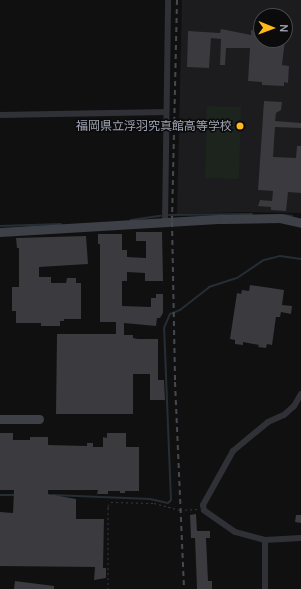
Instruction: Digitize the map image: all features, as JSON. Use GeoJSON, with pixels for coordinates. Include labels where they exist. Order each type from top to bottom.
{"type":"FeatureCollection","features":[{"type":"Feature","properties":{"kind":"street"},"geometry":{"type":"LineString","coordinates":[[165,223],[168,0]]}},
{"type":"Feature","properties":{"kind":"street"},"geometry":{"type":"LineString","coordinates":[[0,115],[166,112]]}},
{"type":"Feature","properties":{"kind":"street"},"geometry":{"type":"LineString","coordinates":[[0,232],[222,219],[280,218],[301,223]]}},
{"type":"Feature","properties":{"kind":"street"},"geometry":{"type":"LineString","coordinates":[[301,394],[294,406],[284,415],[268,422],[233,451],[203,505],[204,510],[235,532],[266,540],[301,538]]}},
{"type":"Feature","properties":{"kind":"street"},"geometry":{"type":"LineString","coordinates":[[0,419],[39,419]]}},
{"type":"Feature","properties":{"kind":"street"},"geometry":{"type":"LineString","coordinates":[[265,589],[266,540]]}},
{"type":"Feature","properties":{"kind":"path"},"geometry":{"type":"LineString","coordinates":[[108,589],[108,506],[111,502],[154,503],[180,510],[204,510]]}},
{"type":"Feature","properties":{"kind":"shaded area","name":"福岡県立浮羽究真館高等学校"},"geometry":{"type":"Polygon","coordinates":[[[182,0],[301,0],[301,213],[241,212],[177,214],[182,0]]]}},
{"type":"Feature","properties":{"kind":"shaded area"},"geometry":{"type":"Polygon","coordinates":[[[207,106],[241,107],[239,179],[205,178],[207,106]]]}},
{"type":"Feature","properties":{"kind":"building"},"geometry":{"type":"Polygon","coordinates":[[[221,29],[251,35],[251,30],[253,30],[253,48],[284,48],[282,65],[289,66],[288,83],[284,82],[284,86],[262,85],[262,82],[248,81],[250,48],[226,48],[225,65],[220,65],[221,39],[211,38],[209,68],[187,67],[188,31],[220,33],[221,29]]]}},
{"type":"Feature","properties":{"kind":"building"},"geometry":{"type":"Polygon","coordinates":[[[264,101],[282,102],[281,110],[276,113],[275,121],[301,123],[301,128],[275,127],[273,157],[296,158],[297,146],[301,146],[301,193],[288,192],[286,211],[271,210],[271,207],[258,206],[260,200],[272,201],[273,191],[258,190],[264,101]]]}},
{"type":"Feature","properties":{"kind":"building"},"geometry":{"type":"Polygon","coordinates":[[[136,232],[162,232],[163,281],[145,281],[145,273],[127,272],[127,281],[122,281],[122,306],[151,307],[151,298],[156,298],[156,294],[163,294],[163,313],[160,318],[157,318],[156,326],[124,323],[124,335],[133,335],[133,338],[138,339],[158,339],[158,380],[164,380],[165,400],[150,400],[150,374],[133,374],[133,414],[56,414],[57,334],[116,334],[116,322],[100,322],[100,244],[98,244],[98,234],[122,234],[122,250],[127,250],[127,257],[146,258],[146,241],[136,241],[136,232]]]}},
{"type":"Feature","properties":{"kind":"building"},"geometry":{"type":"Polygon","coordinates":[[[86,236],[88,264],[39,267],[39,277],[51,277],[51,283],[66,283],[67,278],[76,278],[76,283],[81,283],[81,319],[64,319],[64,321],[60,321],[60,326],[41,326],[41,323],[16,323],[16,311],[12,311],[12,287],[19,287],[19,248],[17,248],[16,238],[86,236]]]}},
{"type":"Feature","properties":{"kind":"building"},"geometry":{"type":"Polygon","coordinates":[[[250,285],[284,290],[282,305],[292,306],[291,314],[281,312],[280,317],[276,317],[272,345],[267,344],[266,348],[243,342],[243,345],[235,344],[235,340],[230,339],[237,293],[241,294],[242,290],[249,291],[250,285]]]}},
{"type":"Feature","properties":{"kind":"building"},"geometry":{"type":"Polygon","coordinates":[[[0,433],[13,433],[13,440],[30,440],[30,437],[48,437],[48,445],[87,446],[87,443],[93,443],[93,447],[103,447],[103,437],[107,438],[107,433],[126,433],[126,447],[139,447],[139,491],[125,491],[125,493],[120,493],[120,491],[108,491],[108,494],[97,494],[98,490],[48,490],[48,494],[76,499],[76,519],[104,519],[103,568],[106,568],[106,578],[94,580],[95,567],[0,566],[0,512],[13,513],[14,490],[0,490],[0,433]]]}},
{"type":"Feature","properties":{"kind":"building"},"geometry":{"type":"Polygon","coordinates":[[[196,514],[197,531],[210,531],[210,538],[206,538],[208,581],[212,581],[212,589],[197,589],[195,538],[191,538],[190,515],[196,514]]]}},
{"type":"Feature","properties":{"kind":"building"},"geometry":{"type":"Polygon","coordinates":[[[296,515],[301,515],[301,523],[295,522],[296,515]]]}},
{"type":"Feature","properties":{"kind":"building"},"geometry":{"type":"Polygon","coordinates":[[[15,581],[54,586],[54,589],[14,589],[15,581]]]}},
{"type":"Feature","properties":{"kind":"waterway"},"geometry":{"type":"LineString","coordinates":[[169,215],[252,214]]}},
{"type":"Feature","properties":{"kind":"waterway"},"geometry":{"type":"LineString","coordinates":[[284,215],[292,216]]}},
{"type":"Feature","properties":{"kind":"waterway"},"geometry":{"type":"LineString","coordinates":[[131,220],[161,216]]}},
{"type":"Feature","properties":{"kind":"waterway"},"geometry":{"type":"LineString","coordinates":[[0,226],[61,224]]}},
{"type":"Feature","properties":{"kind":"waterway"},"geometry":{"type":"LineString","coordinates":[[53,495],[150,499],[168,503],[171,500],[164,328],[170,314],[180,310],[209,287],[237,278],[264,260],[280,256],[301,259]]}},
{"type":"Feature","properties":{"kind":"waterway"},"geometry":{"type":"LineString","coordinates":[[0,495],[15,495]]}},
{"type":"Feature","properties":{"kind":"railway"},"geometry":{"type":"LineString","coordinates":[[177,0],[172,222],[175,382],[184,589]]}},
{"type":"Feature","properties":{"kind":"place","name":"福岡県立浮羽究真館高等学校"},"geometry":{"type":"Point","coordinates":[240,126]}}]}
